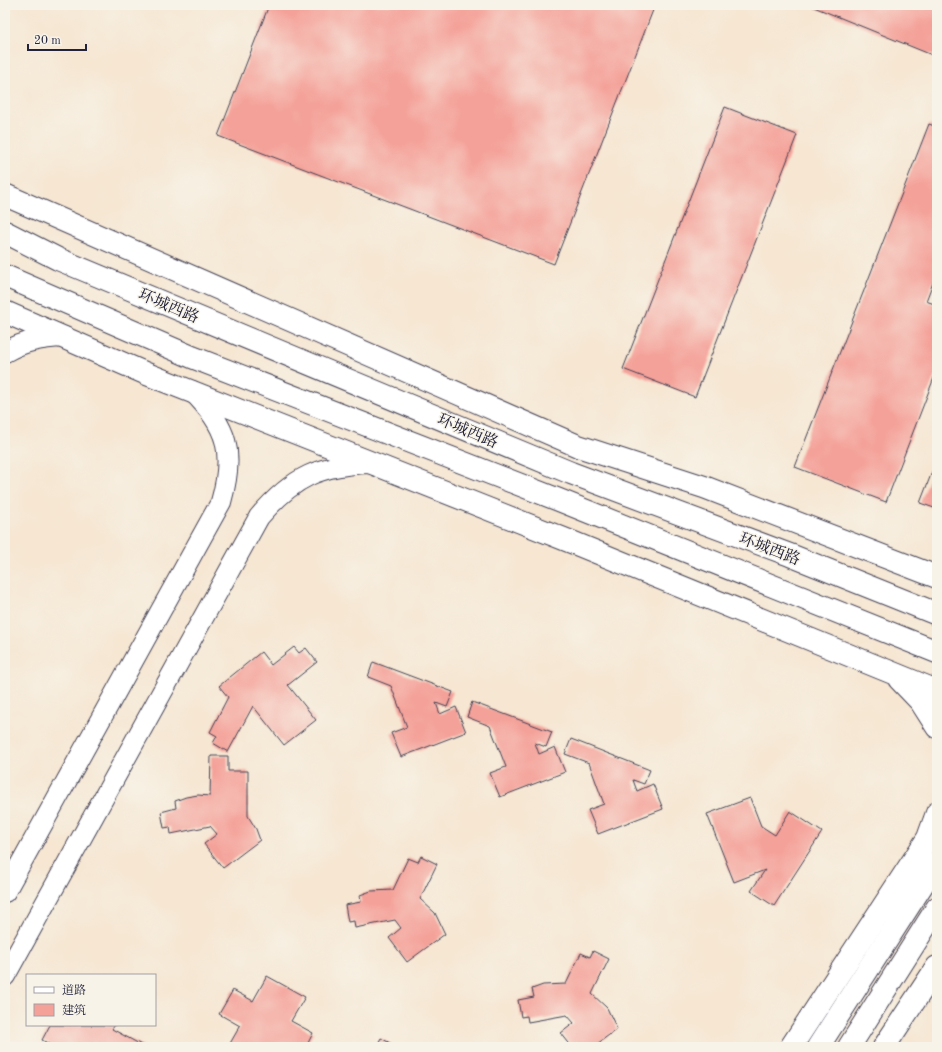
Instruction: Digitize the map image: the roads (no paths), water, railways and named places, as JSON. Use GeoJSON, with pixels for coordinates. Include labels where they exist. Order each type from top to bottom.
{"type":"FeatureCollection","features":[{"type":"Feature","properties":{"kind":"main road"},"geometry":{"type":"LineString","coordinates":[[5,196],[578,446],[704,487],[937,577]]}},
{"type":"Feature","properties":{"kind":"main road","name":"环城西路"},"geometry":{"type":"LineString","coordinates":[[5,232],[58,258],[571,473],[790,556],[937,614]]}},
{"type":"Feature","properties":{"kind":"main road","name":"环城西路"},"geometry":{"type":"LineString","coordinates":[[5,276],[192,358],[559,500],[937,652]]}},
{"type":"Feature","properties":{"kind":"main road"},"geometry":{"type":"LineString","coordinates":[[5,312],[192,391],[376,463],[937,691]]}},
{"type":"Feature","properties":{"kind":"main road"},"geometry":{"type":"LineString","coordinates":[[892,672],[921,702],[937,727]]}},
{"type":"Feature","properties":{"kind":"main road"},"geometry":{"type":"LineString","coordinates":[[791,1047],[928,838],[937,813]]}},
{"type":"Feature","properties":{"kind":"main road"},"geometry":{"type":"LineString","coordinates":[[819,1046],[937,862]]}},
{"type":"Feature","properties":{"kind":"main road"},"geometry":{"type":"LineString","coordinates":[[849,1047],[937,908]]}},
{"type":"Feature","properties":{"kind":"main road"},"geometry":{"type":"LineString","coordinates":[[884,1047],[937,966]]}},
{"type":"Feature","properties":{"kind":"street"},"geometry":{"type":"LineString","coordinates":[[5,352],[19,344],[41,338],[64,337]]}},
{"type":"Feature","properties":{"kind":"street"},"geometry":{"type":"LineString","coordinates":[[5,892],[221,502],[228,478],[228,453],[222,429],[209,408],[192,391]]}},
{"type":"Feature","properties":{"kind":"street"},"geometry":{"type":"LineString","coordinates":[[5,976],[259,517],[277,496],[298,480],[322,469],[349,464],[376,463]]}}]}
